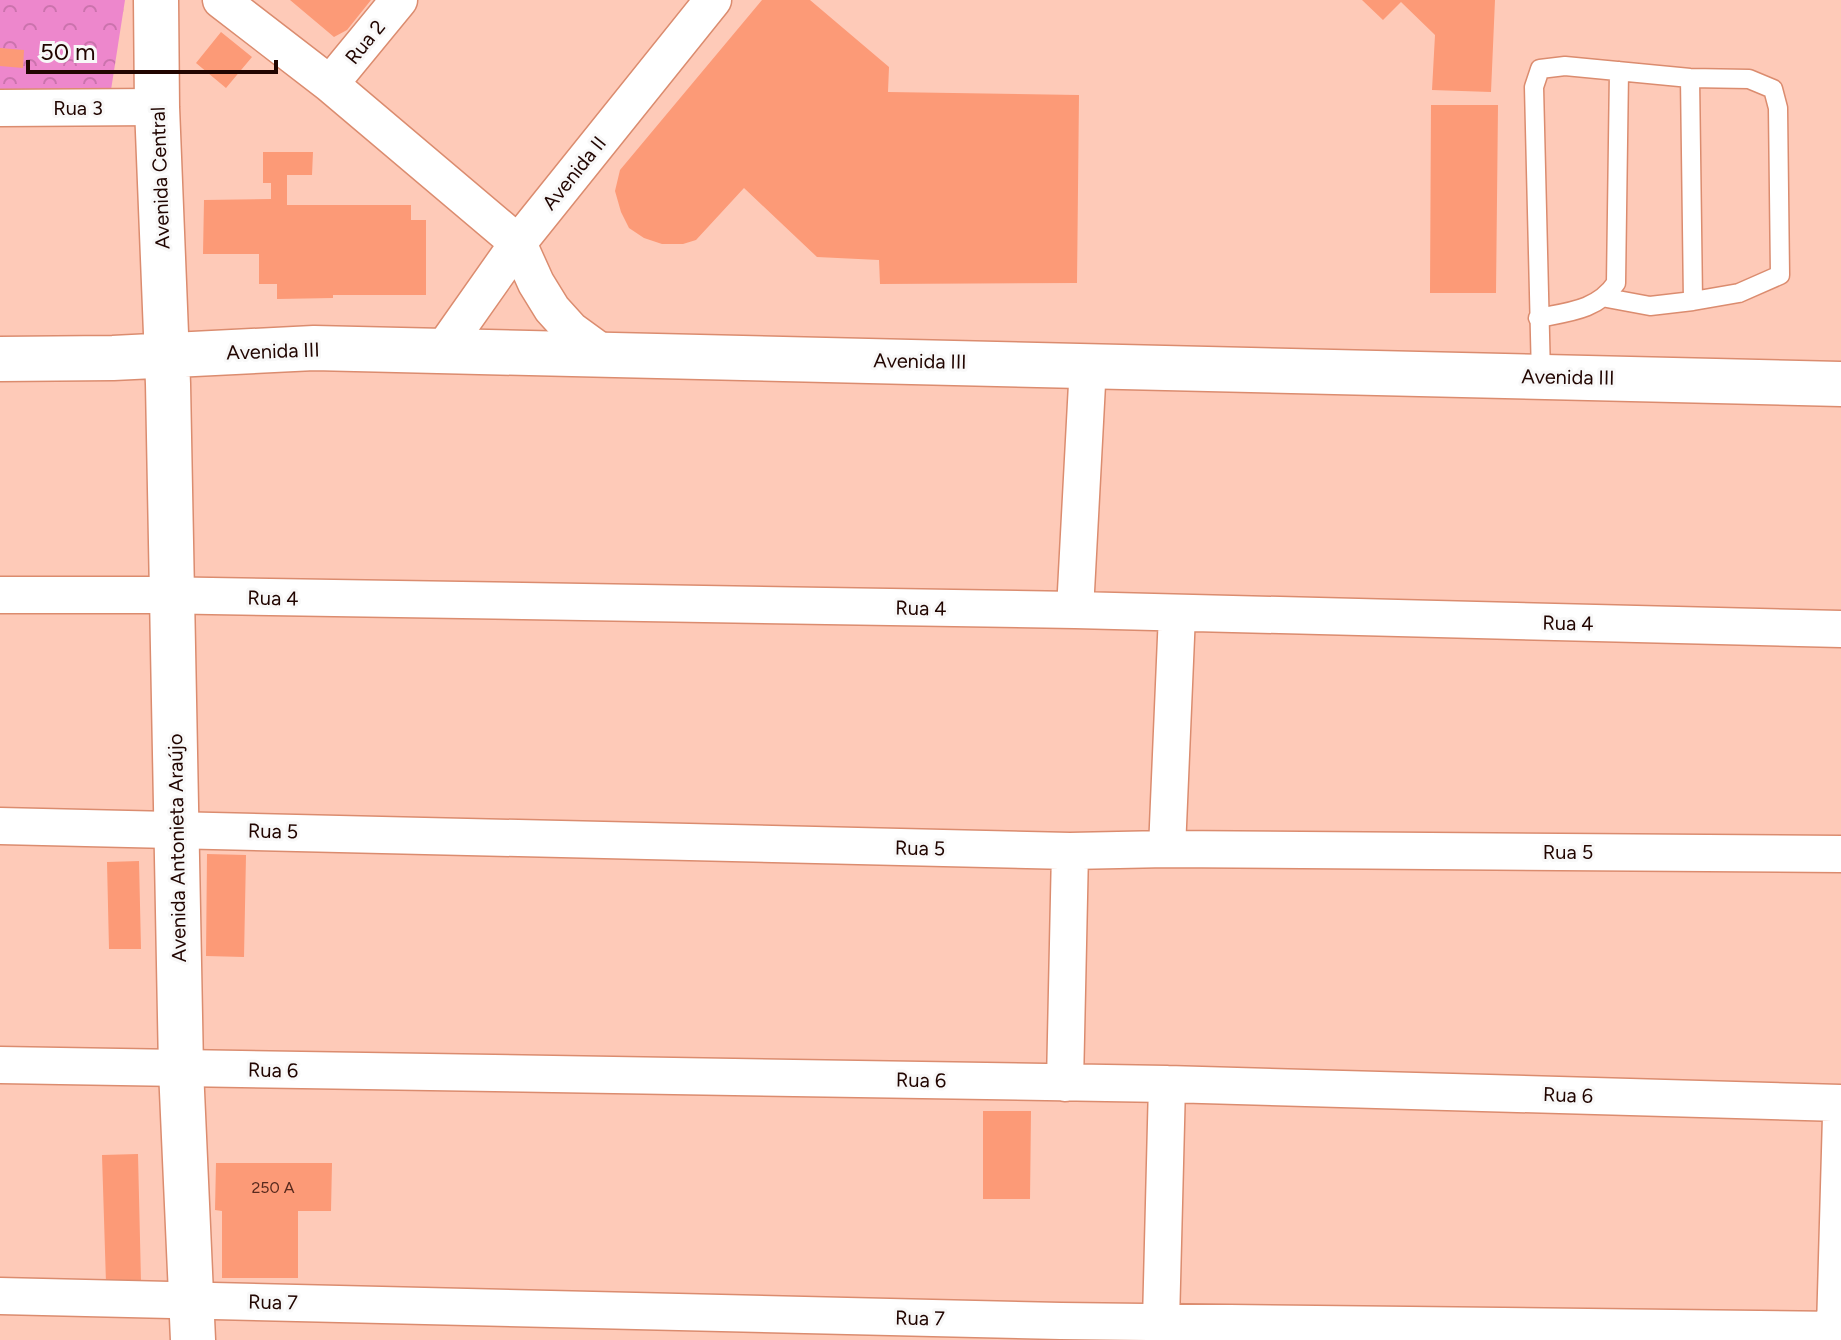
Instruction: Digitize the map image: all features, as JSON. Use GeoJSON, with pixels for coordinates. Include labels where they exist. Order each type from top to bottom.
{"type":"FeatureCollection","features":[{"type":"Feature","properties":{"kind":"street","name":"Avenida Central"},"geometry":{"type":"LineString","coordinates":[[156,0],[167,355]]}},
{"type":"Feature","properties":{"kind":"street"},"geometry":{"type":"LineString","coordinates":[[221,0],[330,84],[518,243],[552,309],[571,330],[604,354]]}},
{"type":"Feature","properties":{"kind":"street","name":"Rua 2"},"geometry":{"type":"LineString","coordinates":[[330,84],[399,0]]}},
{"type":"Feature","properties":{"kind":"street","name":"Avenida II"},"geometry":{"type":"LineString","coordinates":[[442,351],[518,243],[713,0]]}},
{"type":"Feature","properties":{"kind":"street","name":"Rua 3"},"geometry":{"type":"LineString","coordinates":[[0,108],[157,107]]}},
{"type":"Feature","properties":{"kind":"street","name":"Avenida III"},"geometry":{"type":"LineString","coordinates":[[0,359],[314,348],[1841,384]]}},
{"type":"Feature","properties":{"kind":"street","name":"Avenida Antonieta Araújo"},"geometry":{"type":"LineString","coordinates":[[167,355],[181,1069],[192,1320]]}},
{"type":"Feature","properties":{"kind":"street"},"geometry":{"type":"LineString","coordinates":[[1075,610],[1088,365]]}},
{"type":"Feature","properties":{"kind":"street","name":"Rua 4"},"geometry":{"type":"LineString","coordinates":[[0,595],[1075,610],[1841,629]]}},
{"type":"Feature","properties":{"kind":"street"},"geometry":{"type":"LineString","coordinates":[[1167,849],[1177,614]]}},
{"type":"Feature","properties":{"kind":"street","name":"Rua 5"},"geometry":{"type":"LineString","coordinates":[[0,826],[1070,851],[1841,854]]}},
{"type":"Feature","properties":{"kind":"street"},"geometry":{"type":"LineString","coordinates":[[1065,1083],[1070,851]]}},
{"type":"Feature","properties":{"kind":"street","name":"Rua 6"},"geometry":{"type":"LineString","coordinates":[[0,1065],[1167,1084],[1841,1103]]}},
{"type":"Feature","properties":{"kind":"street"},"geometry":{"type":"LineString","coordinates":[[1161,1322],[1167,1084]]}},
{"type":"Feature","properties":{"kind":"street"},"geometry":{"type":"LineString","coordinates":[[1838,1330],[1841,1116]]}},
{"type":"Feature","properties":{"kind":"street","name":"Rua 7"},"geometry":{"type":"LineString","coordinates":[[0,1296],[192,1320],[1061,1330],[1161,1322],[1838,1330]]}},
{"type":"Feature","properties":{"kind":"lane"},"geometry":{"type":"LineString","coordinates":[[1541,376],[1534,87],[1540,69],[1565,66],[1690,78],[1749,79],[1773,89],[1778,108],[1780,275],[1739,293],[1693,301],[1650,306],[1607,298]]}},
{"type":"Feature","properties":{"kind":"lane"},"geometry":{"type":"LineString","coordinates":[[1538,318],[1582,310],[1607,298],[1616,283],[1619,71]]}},
{"type":"Feature","properties":{"kind":"lane"},"geometry":{"type":"LineString","coordinates":[[1690,78],[1693,301]]}},
{"type":"Feature","properties":{"kind":"green space"},"geometry":{"type":"Polygon","coordinates":[[[0,0],[125,0],[111,90],[0,89],[0,0]]]}},
{"type":"Feature","properties":{"kind":"building"},"geometry":{"type":"Polygon","coordinates":[[[290,0],[371,0],[347,30],[334,37],[290,0]]]}},
{"type":"Feature","properties":{"kind":"building"},"geometry":{"type":"Polygon","coordinates":[[[762,0],[810,0],[889,67],[888,92],[1079,95],[1077,283],[880,284],[879,260],[817,257],[744,188],[696,240],[683,244],[662,244],[644,238],[629,228],[615,191],[620,170],[762,0]]]}},
{"type":"Feature","properties":{"kind":"building"},"geometry":{"type":"Polygon","coordinates":[[[1362,0],[1495,0],[1491,92],[1432,90],[1435,35],[1401,2],[1383,20],[1362,0]]]}},
{"type":"Feature","properties":{"kind":"building"},"geometry":{"type":"Polygon","coordinates":[[[221,32],[252,57],[226,88],[196,63],[221,32]]]}},
{"type":"Feature","properties":{"kind":"building"},"geometry":{"type":"Polygon","coordinates":[[[0,48],[24,50],[23,68],[0,66],[0,48]]]}},
{"type":"Feature","properties":{"kind":"building"},"geometry":{"type":"Polygon","coordinates":[[[1431,105],[1498,105],[1496,293],[1430,293],[1431,105]]]}},
{"type":"Feature","properties":{"kind":"building"},"geometry":{"type":"Polygon","coordinates":[[[263,152],[313,152],[312,175],[287,175],[287,205],[411,205],[411,220],[426,220],[426,295],[333,295],[333,298],[277,299],[277,284],[259,284],[259,254],[203,254],[204,200],[271,199],[271,183],[263,183],[263,152]]]}},
{"type":"Feature","properties":{"kind":"building"},"geometry":{"type":"Polygon","coordinates":[[[207,854],[246,855],[244,957],[206,956],[207,854]]]}},
{"type":"Feature","properties":{"kind":"building"},"geometry":{"type":"Polygon","coordinates":[[[139,861],[141,949],[109,949],[107,862],[139,861]]]}},
{"type":"Feature","properties":{"kind":"building"},"geometry":{"type":"Polygon","coordinates":[[[983,1111],[1031,1111],[1030,1199],[983,1199],[983,1111]]]}},
{"type":"Feature","properties":{"kind":"building"},"geometry":{"type":"Polygon","coordinates":[[[138,1154],[141,1282],[106,1283],[102,1155],[138,1154]]]}},
{"type":"Feature","properties":{"kind":"building"},"geometry":{"type":"Polygon","coordinates":[[[216,1163],[332,1163],[331,1211],[298,1211],[298,1278],[222,1278],[222,1211],[215,1210],[216,1163]]]}}]}
